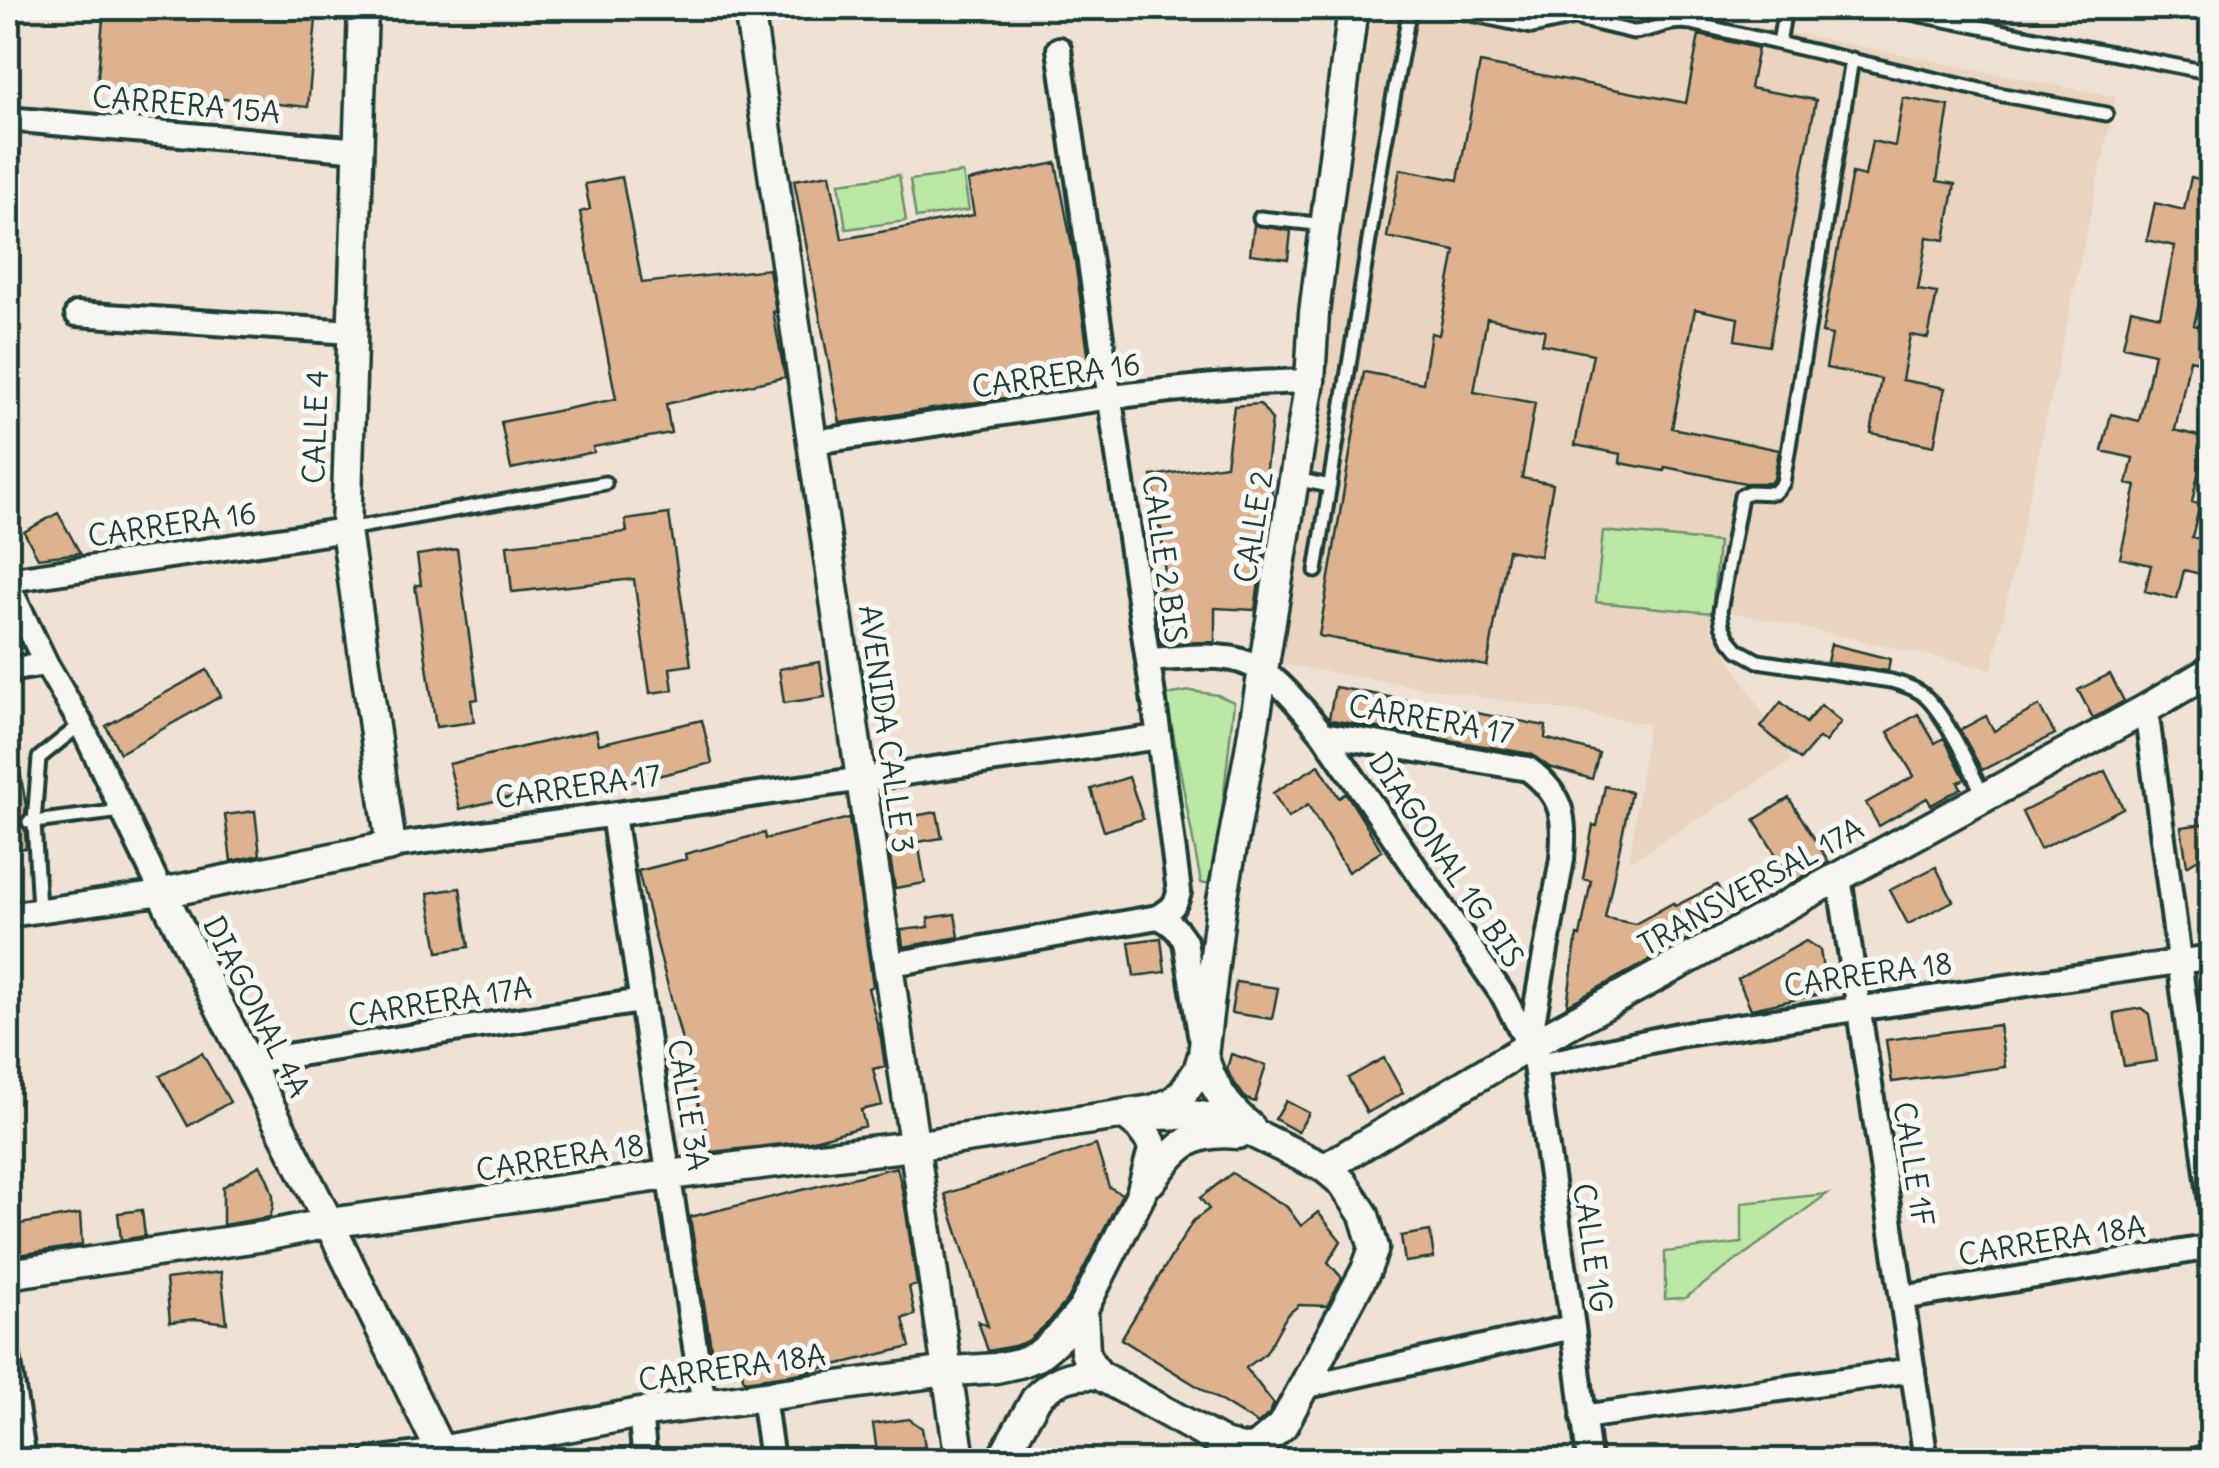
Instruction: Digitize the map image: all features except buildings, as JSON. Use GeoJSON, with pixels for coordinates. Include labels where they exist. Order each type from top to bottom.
{"type":"FeatureCollection","features":[{"type":"Feature","properties":{"kind":"street","name":"CALLE 4"},"geometry":{"type":"LineString","coordinates":[[362,8],[346,530],[391,846]]}},
{"type":"Feature","properties":{"kind":"street","name":"AVENIDA CALLE 3"},"geometry":{"type":"LineString","coordinates":[[750,8],[960,1460]]}},
{"type":"Feature","properties":{"kind":"street","name":"CALLE 2"},"geometry":{"type":"LineString","coordinates":[[1203,1055],[1221,906],[1310,381],[1314,312],[1353,8]]}},
{"type":"Feature","properties":{"kind":"street","name":"CALLE 2 BIS"},"geometry":{"type":"LineString","coordinates":[[1059,49],[1180,882],[1176,902],[1158,917]]}},
{"type":"Feature","properties":{"kind":"street","name":"CARRERA 15A"},"geometry":{"type":"LineString","coordinates":[[8,119],[360,150]]}},
{"type":"Feature","properties":{"kind":"street"},"geometry":{"type":"LineString","coordinates":[[77,314],[352,332]]}},
{"type":"Feature","properties":{"kind":"street","name":"CARRERA 16"},"geometry":{"type":"LineString","coordinates":[[812,442],[1111,398],[1218,385],[1310,381]]}},
{"type":"Feature","properties":{"kind":"street","name":"CARRERA 16"},"geometry":{"type":"LineString","coordinates":[[8,582],[346,530]]}},
{"type":"Feature","properties":{"kind":"street","name":"DIAGONAL 4A"},"geometry":{"type":"LineString","coordinates":[[8,582],[442,1456]]}},
{"type":"Feature","properties":{"kind":"street"},"geometry":{"type":"LineString","coordinates":[[1148,660],[1225,657],[1263,671]]}},
{"type":"Feature","properties":{"kind":"street"},"geometry":{"type":"LineString","coordinates":[[8,670],[46,664]]}},
{"type":"Feature","properties":{"kind":"street","name":"TRANSVERSAL 17A"},"geometry":{"type":"LineString","coordinates":[[1325,1168],[1532,1056],[1840,876],[2212,670]]}},
{"type":"Feature","properties":{"kind":"street","name":"DIAGONAL 1G BIS"},"geometry":{"type":"LineString","coordinates":[[1263,671],[1290,694],[1323,734],[1504,997],[1532,1056]]}},
{"type":"Feature","properties":{"kind":"street"},"geometry":{"type":"LineString","coordinates":[[2146,709],[2212,1210]]}},
{"type":"Feature","properties":{"kind":"street","name":"CARRERA 17"},"geometry":{"type":"LineString","coordinates":[[1323,734],[1528,769],[1552,791],[1562,809],[1562,859],[1532,1056]]}},
{"type":"Feature","properties":{"kind":"street","name":"CARRERA 17"},"geometry":{"type":"LineString","coordinates":[[8,915],[162,892],[391,846],[1159,737]]}},
{"type":"Feature","properties":{"kind":"street","name":"CALLE 3A"},"geometry":{"type":"LineString","coordinates":[[613,815],[704,1404]]}},
{"type":"Feature","properties":{"kind":"street","name":"CALLE 1F"},"geometry":{"type":"LineString","coordinates":[[1840,876],[1926,1460]]}},
{"type":"Feature","properties":{"kind":"street"},"geometry":{"type":"LineString","coordinates":[[887,965],[1158,917],[1177,928],[1185,941],[1203,1055]]}},
{"type":"Feature","properties":{"kind":"street","name":"CARRERA 18"},"geometry":{"type":"LineString","coordinates":[[1532,1056],[2212,958]]}},
{"type":"Feature","properties":{"kind":"street","name":"CARRERA 17A"},"geometry":{"type":"LineString","coordinates":[[248,1062],[641,1001]]}},
{"type":"Feature","properties":{"kind":"street","name":"CARRERA 18"},"geometry":{"type":"LineString","coordinates":[[8,1274],[668,1175],[913,1146],[1152,1110],[1174,1102],[1192,1082],[1203,1055]]}},
{"type":"Feature","properties":{"kind":"street","name":"CARRERA 18"},"geometry":{"type":"LineString","coordinates":[[1203,1055],[1220,1096],[1262,1136]]}},
{"type":"Feature","properties":{"kind":"street","name":"CALLE 1G"},"geometry":{"type":"LineString","coordinates":[[1532,1056],[1589,1460]]}},
{"type":"Feature","properties":{"kind":"street"},"geometry":{"type":"LineString","coordinates":[[1124,1114],[1140,1127],[1152,1150],[1141,1194],[1083,1308],[1085,1352],[1099,1374],[1224,1444],[1257,1454],[1284,1424],[1303,1387],[1573,1327]]}},
{"type":"Feature","properties":{"kind":"street","name":"CARRERA 18"},"geometry":{"type":"LineString","coordinates":[[1124,1114],[1193,1115],[1226,1120],[1325,1168],[1354,1196],[1371,1233],[1372,1258],[1303,1387]]}},
{"type":"Feature","properties":{"kind":"street","name":"CARRERA 18"},"geometry":{"type":"LineString","coordinates":[[1141,1194],[1170,1156],[1191,1138],[1220,1132],[1262,1136]]}},
{"type":"Feature","properties":{"kind":"street","name":"CARRERA 18A"},"geometry":{"type":"LineString","coordinates":[[1902,1298],[2212,1247]]}},
{"type":"Feature","properties":{"kind":"street","name":"CARRERA 18A"},"geometry":{"type":"LineString","coordinates":[[372,1460],[442,1456],[640,1413],[946,1371],[996,1368],[1037,1356],[1083,1308]]}},
{"type":"Feature","properties":{"kind":"street"},"geometry":{"type":"LineString","coordinates":[[8,1356],[24,1460]]}},
{"type":"Feature","properties":{"kind":"street"},"geometry":{"type":"LineString","coordinates":[[1584,1417],[1913,1370]]}},
{"type":"Feature","properties":{"kind":"street"},"geometry":{"type":"LineString","coordinates":[[1001,1460],[1037,1396],[1046,1388],[1074,1374],[1099,1374]]}},
{"type":"Feature","properties":{"kind":"street"},"geometry":{"type":"LineString","coordinates":[[763,1396],[772,1460]]}},
{"type":"Feature","properties":{"kind":"street"},"geometry":{"type":"LineString","coordinates":[[640,1413],[646,1460]]}},
{"type":"Feature","properties":{"kind":"street"},"geometry":{"type":"LineString","coordinates":[[2196,1460],[2212,1456]]}},
{"type":"Feature","properties":{"kind":"lane"},"geometry":{"type":"LineString","coordinates":[[1316,571],[1410,8]]}},
{"type":"Feature","properties":{"kind":"lane"},"geometry":{"type":"LineString","coordinates":[[1442,8],[1532,27],[1575,13],[1633,32],[1680,21],[2042,104],[2106,114]]}},
{"type":"Feature","properties":{"kind":"lane"},"geometry":{"type":"LineString","coordinates":[[1885,8],[2212,73]]}},
{"type":"Feature","properties":{"kind":"lane"},"geometry":{"type":"LineString","coordinates":[[1780,44],[1783,20]]}},
{"type":"Feature","properties":{"kind":"lane"},"geometry":{"type":"LineString","coordinates":[[1852,59],[1783,483],[1774,493],[1749,492],[1741,496],[1720,611],[1722,625],[1738,650],[1758,661],[1891,681],[1920,693],[1940,716],[1984,797]]}},
{"type":"Feature","properties":{"kind":"lane"},"geometry":{"type":"LineString","coordinates":[[1260,218],[1326,225]]}},
{"type":"Feature","properties":{"kind":"lane"},"geometry":{"type":"LineString","coordinates":[[1295,478],[1330,486]]}},
{"type":"Feature","properties":{"kind":"lane"},"geometry":{"type":"LineString","coordinates":[[346,530],[605,483]]}},
{"type":"Feature","properties":{"kind":"lane"},"geometry":{"type":"LineString","coordinates":[[39,910],[32,822],[39,758],[81,724]]}},
{"type":"Feature","properties":{"kind":"lane"},"geometry":{"type":"LineString","coordinates":[[32,822],[124,811]]}},
{"type":"Feature","properties":{"kind":"shaded area"},"geometry":{"type":"Polygon","coordinates":[[[1373,8],[1639,8],[1809,36],[2116,97],[1992,669],[1712,608],[1710,627],[1792,761],[1629,862],[1648,724],[1279,664],[1373,8]]]}},
{"type":"Feature","properties":{"kind":"green space"},"geometry":{"type":"Polygon","coordinates":[[[963,173],[969,210],[916,218],[910,180],[963,173]]]}},
{"type":"Feature","properties":{"kind":"green space"},"geometry":{"type":"Polygon","coordinates":[[[899,175],[906,221],[846,229],[839,183],[899,175]]]}},
{"type":"Feature","properties":{"kind":"green space"},"geometry":{"type":"Polygon","coordinates":[[[1603,531],[1718,542],[1712,613],[1596,602],[1603,531]]]}},
{"type":"Feature","properties":{"kind":"green space"},"geometry":{"type":"Polygon","coordinates":[[[1191,691],[1234,702],[1214,883],[1201,883],[1166,695],[1191,691]]]}},
{"type":"Feature","properties":{"kind":"green space"},"geometry":{"type":"Polygon","coordinates":[[[1827,1194],[1685,1298],[1665,1299],[1665,1252],[1742,1243],[1742,1203],[1827,1194]]]}}]}
